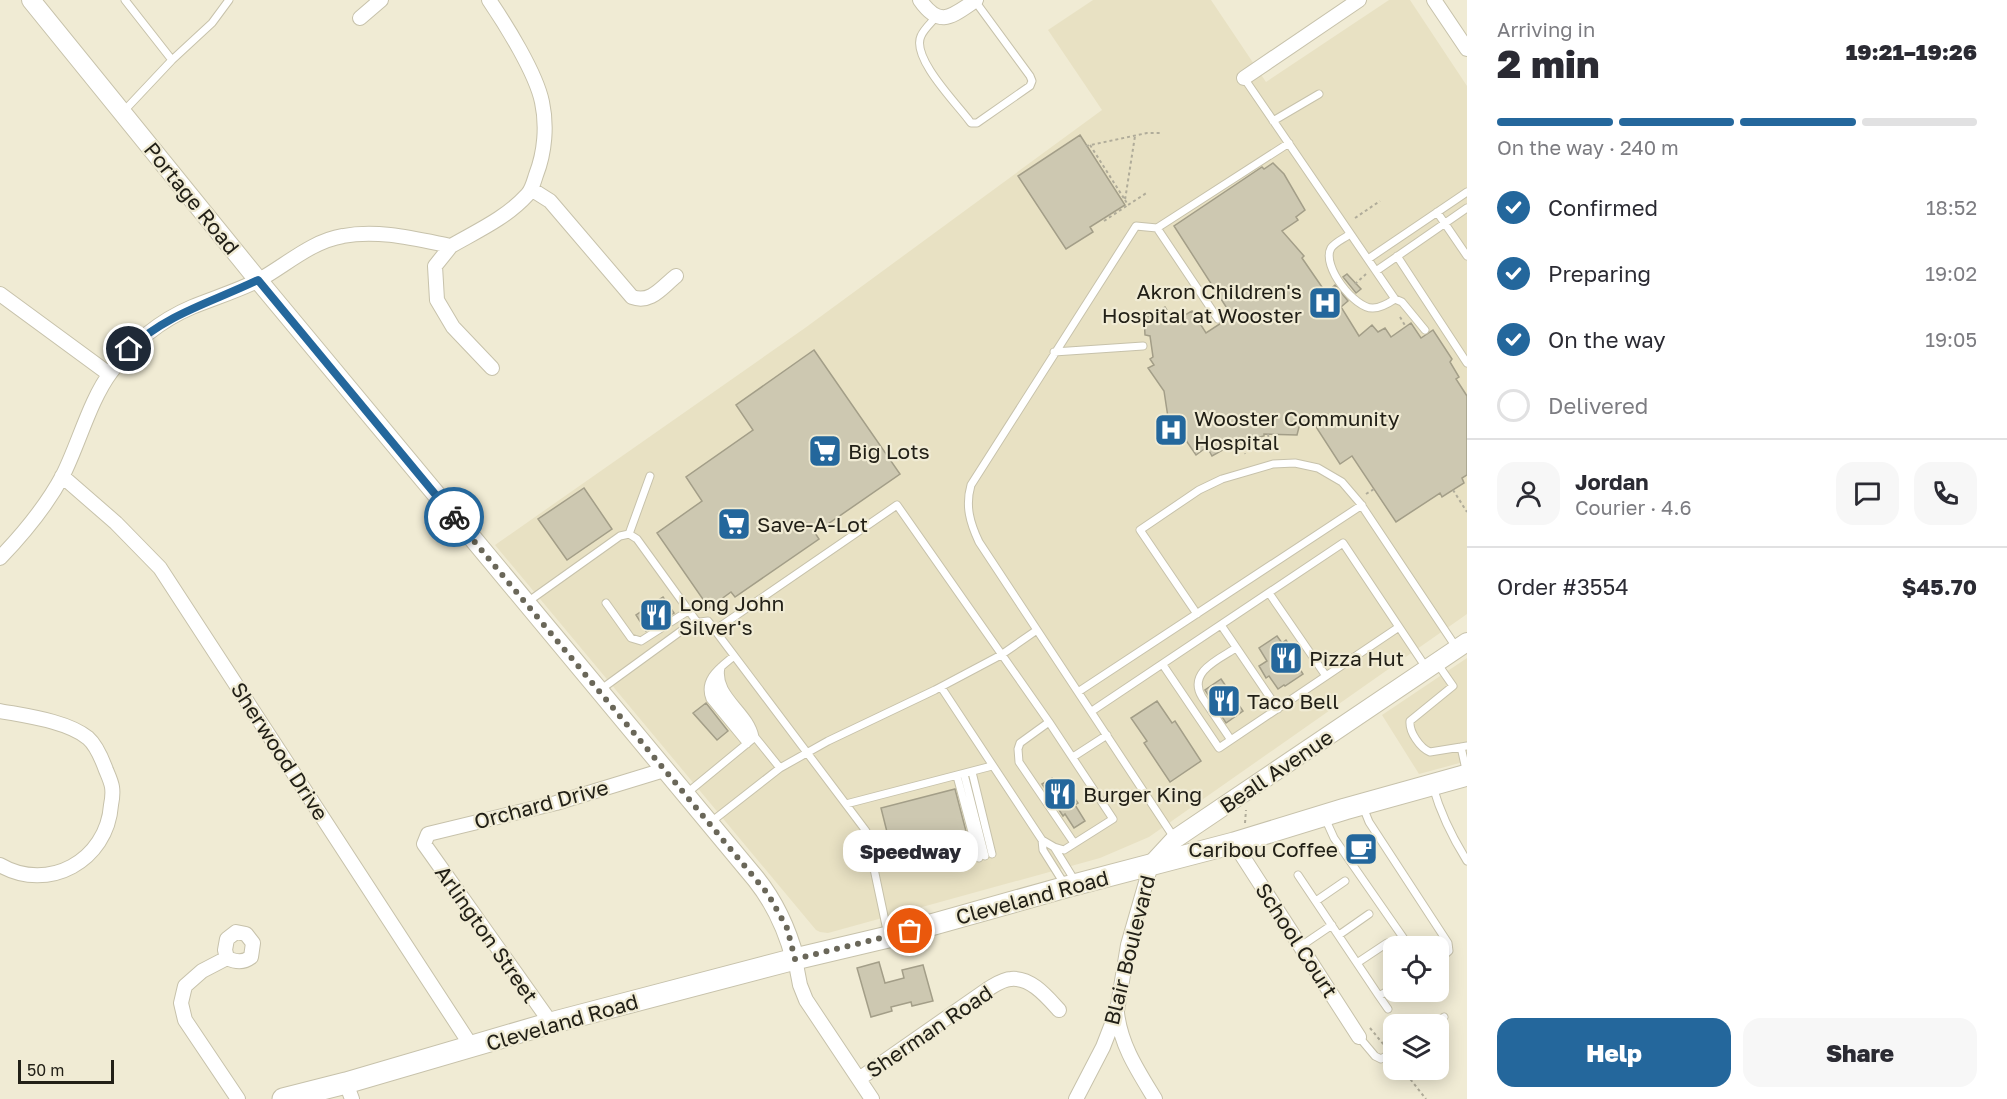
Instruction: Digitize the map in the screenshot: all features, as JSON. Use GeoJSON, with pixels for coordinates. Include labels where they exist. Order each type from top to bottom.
{"type":"FeatureCollection","features":[{"type":"Feature","properties":{"kind":"main road","name":"Portage Road"},"geometry":{"type":"LineString","coordinates":[[31,0],[258,280],[768,894],[787,928],[795,959]]}},
{"type":"Feature","properties":{"kind":"main road","name":"Beall Avenue"},"geometry":{"type":"LineString","coordinates":[[1151,865],[1175,839],[1462,646]]}},
{"type":"Feature","properties":{"kind":"main road","name":"Cleveland Road"},"geometry":{"type":"LineString","coordinates":[[283,1099],[349,1091],[472,1047],[551,1023],[795,959],[888,938],[1234,843],[1467,774]]}},
{"type":"Feature","properties":{"kind":"street"},"geometry":{"type":"LineString","coordinates":[[360,18],[381,0]]}},
{"type":"Feature","properties":{"kind":"street"},"geometry":{"type":"LineString","coordinates":[[489,0],[530,70],[542,101],[545,136],[541,164],[529,193],[510,212],[451,246],[435,266],[437,300],[453,327],[492,368]]}},
{"type":"Feature","properties":{"kind":"street"},"geometry":{"type":"LineString","coordinates":[[920,0],[930,13],[944,18],[956,14],[976,0]]}},
{"type":"Feature","properties":{"kind":"street"},"geometry":{"type":"LineString","coordinates":[[1244,78],[1359,0]]}},
{"type":"Feature","properties":{"kind":"street"},"geometry":{"type":"LineString","coordinates":[[1434,0],[1467,49]]}},
{"type":"Feature","properties":{"kind":"street"},"geometry":{"type":"LineString","coordinates":[[531,189],[550,201],[632,297],[641,300],[649,299],[676,276]]}},
{"type":"Feature","properties":{"kind":"street"},"geometry":{"type":"LineString","coordinates":[[0,558],[25,532],[62,476],[109,374],[143,336],[189,308],[224,296],[258,280],[325,240],[365,233],[412,238],[451,246]]}},
{"type":"Feature","properties":{"kind":"street"},"geometry":{"type":"LineString","coordinates":[[0,294],[109,374]]}},
{"type":"Feature","properties":{"kind":"street","name":"Sherwood Drive"},"geometry":{"type":"LineString","coordinates":[[62,476],[116,523],[160,568],[472,1047]]}},
{"type":"Feature","properties":{"kind":"street"},"geometry":{"type":"LineString","coordinates":[[0,711],[69,727],[88,738],[102,758],[113,789],[110,819],[102,837],[98,845],[78,864],[60,873],[36,875],[11,871],[0,865]]}},
{"type":"Feature","properties":{"kind":"street","name":"Orchard Drive"},"geometry":{"type":"LineString","coordinates":[[424,844],[428,834],[556,803],[664,770]]}},
{"type":"Feature","properties":{"kind":"street","name":"School Court"},"geometry":{"type":"LineString","coordinates":[[1234,843],[1359,1037]]}},
{"type":"Feature","properties":{"kind":"street","name":"Arlington Street"},"geometry":{"type":"LineString","coordinates":[[424,844],[551,1023]]}},
{"type":"Feature","properties":{"kind":"street","name":"Blair Boulevard"},"geometry":{"type":"LineString","coordinates":[[1076,1099],[1101,1053],[1117,1011],[1128,945],[1151,865]]}},
{"type":"Feature","properties":{"kind":"street"},"geometry":{"type":"LineString","coordinates":[[227,958],[202,971],[185,986],[181,1004],[185,1020],[238,1099]]}},
{"type":"Feature","properties":{"kind":"street"},"geometry":{"type":"LineString","coordinates":[[795,959],[800,985],[806,1000],[872,1099]]}},
{"type":"Feature","properties":{"kind":"street","name":"Sherman Road"},"geometry":{"type":"LineString","coordinates":[[859,1079],[988,989],[1006,980],[1012,978],[1031,984],[1059,1010]]}},
{"type":"Feature","properties":{"kind":"street"},"geometry":{"type":"LineString","coordinates":[[1117,1011],[1122,1039],[1155,1099]]}},
{"type":"Feature","properties":{"kind":"lane"},"geometry":{"type":"LineString","coordinates":[[125,0],[172,60]]}},
{"type":"Feature","properties":{"kind":"lane"},"geometry":{"type":"LineString","coordinates":[[123,112],[172,60],[212,23],[229,0]]}},
{"type":"Feature","properties":{"kind":"lane"},"geometry":{"type":"LineString","coordinates":[[936,17],[921,37],[920,50],[925,63],[971,123],[977,123],[1030,86],[1032,81],[976,0]]}},
{"type":"Feature","properties":{"kind":"lane"},"geometry":{"type":"LineString","coordinates":[[1244,78],[1395,299],[1402,302],[1425,330]]}},
{"type":"Feature","properties":{"kind":"lane"},"geometry":{"type":"LineString","coordinates":[[1273,121],[1319,94]]}},
{"type":"Feature","properties":{"kind":"lane"},"geometry":{"type":"LineString","coordinates":[[1175,839],[980,542],[973,528],[967,502],[971,485],[1136,226],[1157,228],[1289,143]]}},
{"type":"Feature","properties":{"kind":"lane"},"geometry":{"type":"LineString","coordinates":[[1368,259],[1467,192]]}},
{"type":"Feature","properties":{"kind":"lane"},"geometry":{"type":"LineString","coordinates":[[1376,271],[1467,208]]}},
{"type":"Feature","properties":{"kind":"lane"},"geometry":{"type":"LineString","coordinates":[[1437,212],[1467,256]]}},
{"type":"Feature","properties":{"kind":"lane"},"geometry":{"type":"LineString","coordinates":[[1157,228],[1218,320]]}},
{"type":"Feature","properties":{"kind":"lane"},"geometry":{"type":"LineString","coordinates":[[1350,234],[1331,248],[1329,258],[1335,276],[1356,302],[1365,307],[1373,308],[1395,299]]}},
{"type":"Feature","properties":{"kind":"lane"},"geometry":{"type":"LineString","coordinates":[[1397,256],[1467,363]]}},
{"type":"Feature","properties":{"kind":"lane"},"geometry":{"type":"LineString","coordinates":[[1054,352],[1143,346]]}},
{"type":"Feature","properties":{"kind":"lane"},"geometry":{"type":"LineString","coordinates":[[1197,614],[1140,530],[1199,490],[1222,479],[1273,464],[1295,463],[1318,468],[1342,482],[1362,506],[1462,646]]}},
{"type":"Feature","properties":{"kind":"lane"},"geometry":{"type":"LineString","coordinates":[[629,534],[650,476]]}},
{"type":"Feature","properties":{"kind":"lane"},"geometry":{"type":"LineString","coordinates":[[715,630],[897,505],[1049,722],[1113,819],[1064,850],[1042,840],[941,687]]}},
{"type":"Feature","properties":{"kind":"lane"},"geometry":{"type":"LineString","coordinates":[[1078,692],[1362,506]]}},
{"type":"Feature","properties":{"kind":"lane"},"geometry":{"type":"LineString","coordinates":[[526,603],[620,536],[629,534],[637,539],[697,622]]}},
{"type":"Feature","properties":{"kind":"lane"},"geometry":{"type":"LineString","coordinates":[[1092,711],[1343,543],[1399,627],[1432,666],[1453,686],[1410,721],[1409,728],[1425,751],[1464,746],[1467,774]]}},
{"type":"Feature","properties":{"kind":"lane"},"geometry":{"type":"LineString","coordinates":[[1269,593],[1326,676]]}},
{"type":"Feature","properties":{"kind":"lane"},"geometry":{"type":"LineString","coordinates":[[606,603],[631,638],[641,641],[688,610]]}},
{"type":"Feature","properties":{"kind":"lane"},"geometry":{"type":"LineString","coordinates":[[599,691],[692,623],[708,621],[866,831],[888,938]]}},
{"type":"Feature","properties":{"kind":"lane"},"geometry":{"type":"LineString","coordinates":[[1221,625],[1278,709]]}},
{"type":"Feature","properties":{"kind":"lane"},"geometry":{"type":"LineString","coordinates":[[1163,664],[1219,748],[1399,627]]}},
{"type":"Feature","properties":{"kind":"lane"},"geometry":{"type":"LineString","coordinates":[[709,824],[780,768],[1001,655],[1037,630]]}},
{"type":"Feature","properties":{"kind":"lane"},"geometry":{"type":"LineString","coordinates":[[1231,740],[1202,697],[1197,682],[1204,670],[1236,648]]}},
{"type":"Feature","properties":{"kind":"lane"},"geometry":{"type":"LineString","coordinates":[[735,656],[718,671],[708,684],[707,691],[710,699],[780,768]]}},
{"type":"Feature","properties":{"kind":"lane"},"geometry":{"type":"LineString","coordinates":[[685,794],[751,740],[753,725],[723,688],[718,671]]}},
{"type":"Feature","properties":{"kind":"lane"},"geometry":{"type":"LineString","coordinates":[[1049,722],[1020,743],[1019,762],[1074,843]]}},
{"type":"Feature","properties":{"kind":"lane"},"geometry":{"type":"LineString","coordinates":[[1073,757],[1107,735]]}},
{"type":"Feature","properties":{"kind":"lane"},"geometry":{"type":"LineString","coordinates":[[846,804],[992,766]]}},
{"type":"Feature","properties":{"kind":"lane"},"geometry":{"type":"LineString","coordinates":[[960,775],[985,856],[972,772]]}},
{"type":"Feature","properties":{"kind":"lane"},"geometry":{"type":"LineString","coordinates":[[1433,784],[1440,811],[1467,861]]}},
{"type":"Feature","properties":{"kind":"lane"},"geometry":{"type":"LineString","coordinates":[[1362,804],[1369,822],[1443,936]]}},
{"type":"Feature","properties":{"kind":"lane"},"geometry":{"type":"LineString","coordinates":[[1323,815],[1334,838],[1402,936]]}},
{"type":"Feature","properties":{"kind":"lane"},"geometry":{"type":"LineString","coordinates":[[1042,840],[1043,850],[1071,886]]}},
{"type":"Feature","properties":{"kind":"lane"},"geometry":{"type":"LineString","coordinates":[[1054,847],[1071,886]]}},
{"type":"Feature","properties":{"kind":"lane"},"geometry":{"type":"LineString","coordinates":[[1298,875],[1388,1009]]}},
{"type":"Feature","properties":{"kind":"lane"},"geometry":{"type":"LineString","coordinates":[[1316,901],[1345,881]]}},
{"type":"Feature","properties":{"kind":"lane"},"geometry":{"type":"LineString","coordinates":[[1339,935],[1369,914]]}},
{"type":"Feature","properties":{"kind":"lane"},"geometry":{"type":"LineString","coordinates":[[1300,946],[1332,925]]}},
{"type":"Feature","properties":{"kind":"lane"},"geometry":{"type":"LineString","coordinates":[[1357,963],[1383,946]]}},
{"type":"Feature","properties":{"kind":"lane"},"geometry":{"type":"LineString","coordinates":[[1379,996],[1383,994]]}},
{"type":"Feature","properties":{"kind":"lane"},"geometry":{"type":"LineString","coordinates":[[1359,1037],[1375,1056],[1383,1058]]}},
{"type":"Feature","properties":{"kind":"path"},"geometry":{"type":"LineString","coordinates":[[1128,205],[1088,146],[1147,133],[1162,133]]}},
{"type":"Feature","properties":{"kind":"path"},"geometry":{"type":"LineString","coordinates":[[1125,200],[1134,136]]}},
{"type":"Feature","properties":{"kind":"path"},"geometry":{"type":"LineString","coordinates":[[1104,221],[1148,192]]}},
{"type":"Feature","properties":{"kind":"path"},"geometry":{"type":"LineString","coordinates":[[1355,218],[1380,201]]}},
{"type":"Feature","properties":{"kind":"path"},"geometry":{"type":"LineString","coordinates":[[1400,317],[1406,327]]}},
{"type":"Feature","properties":{"kind":"path"},"geometry":{"type":"LineString","coordinates":[[1268,434],[1270,448]]}},
{"type":"Feature","properties":{"kind":"path"},"geometry":{"type":"LineString","coordinates":[[1241,442],[1245,454]]}},
{"type":"Feature","properties":{"kind":"path"},"geometry":{"type":"LineString","coordinates":[[1365,495],[1374,489]]}},
{"type":"Feature","properties":{"kind":"path"},"geometry":{"type":"LineString","coordinates":[[1453,490],[1467,512]]}},
{"type":"Feature","properties":{"kind":"path"},"geometry":{"type":"LineString","coordinates":[[1411,1080],[1426,1099]]}},
{"type":"Feature","properties":{"kind":"shaded area"},"geometry":{"type":"Polygon","coordinates":[[[1093,0],[1211,0],[1266,82],[1389,0],[1410,0],[1467,86],[1467,614],[1149,837],[1100,858],[828,933],[820,932],[495,545],[805,328],[1102,110],[1048,30],[1093,0]]]}},
{"type":"Feature","properties":{"kind":"shaded area"},"geometry":{"type":"Polygon","coordinates":[[[1467,658],[1467,761],[1419,774],[1382,715],[1467,658]]]}},
{"type":"Feature","properties":{"kind":"building"},"geometry":{"type":"Polygon","coordinates":[[[1080,135],[1125,205],[1090,227],[1093,232],[1066,249],[1018,176],[1080,135]]]}},
{"type":"Feature","properties":{"kind":"building"},"geometry":{"type":"Polygon","coordinates":[[[1273,163],[1284,174],[1305,210],[1296,217],[1298,220],[1282,231],[1304,256],[1302,258],[1324,290],[1328,291],[1335,285],[1348,301],[1341,307],[1359,336],[1372,325],[1378,332],[1385,328],[1391,337],[1411,323],[1421,338],[1433,330],[1452,359],[1450,362],[1459,377],[1456,379],[1467,396],[1467,475],[1462,478],[1464,483],[1442,497],[1440,493],[1396,522],[1352,456],[1340,464],[1311,419],[1299,427],[1297,435],[1264,434],[1264,436],[1235,443],[1212,456],[1207,447],[1196,455],[1183,436],[1171,437],[1164,391],[1148,368],[1154,365],[1150,359],[1153,357],[1150,336],[1145,335],[1144,317],[1151,316],[1165,307],[1174,321],[1192,311],[1206,333],[1232,316],[1174,226],[1262,167],[1264,169],[1273,163]]]}},
{"type":"Feature","properties":{"kind":"building"},"geometry":{"type":"Polygon","coordinates":[[[1347,274],[1361,289],[1356,293],[1343,277],[1347,274]]]}},
{"type":"Feature","properties":{"kind":"building"},"geometry":{"type":"Polygon","coordinates":[[[814,350],[900,474],[815,533],[819,539],[735,597],[731,592],[709,608],[657,533],[702,501],[686,477],[753,430],[736,405],[814,350]]]}},
{"type":"Feature","properties":{"kind":"building"},"geometry":{"type":"Polygon","coordinates":[[[584,488],[612,529],[567,560],[538,519],[584,488]]]}},
{"type":"Feature","properties":{"kind":"building","name":"Long John Silver's"},"geometry":{"type":"Polygon","coordinates":[[[663,597],[674,613],[646,631],[636,615],[663,597]]]}},
{"type":"Feature","properties":{"kind":"building"},"geometry":{"type":"Polygon","coordinates":[[[1277,636],[1282,643],[1286,640],[1296,655],[1293,658],[1303,674],[1278,689],[1269,676],[1266,678],[1259,666],[1267,661],[1259,648],[1277,636]]]}},
{"type":"Feature","properties":{"kind":"building","name":"Taco Bell"},"geometry":{"type":"Polygon","coordinates":[[[1221,679],[1243,711],[1226,723],[1205,690],[1221,679]]]}},
{"type":"Feature","properties":{"kind":"building"},"geometry":{"type":"Polygon","coordinates":[[[1157,701],[1172,723],[1175,721],[1201,761],[1170,782],[1144,743],[1147,741],[1131,718],[1157,701]]]}},
{"type":"Feature","properties":{"kind":"building"},"geometry":{"type":"Polygon","coordinates":[[[706,703],[728,731],[717,740],[693,713],[706,703]]]}},
{"type":"Feature","properties":{"kind":"building","name":"Burger King"},"geometry":{"type":"Polygon","coordinates":[[[1052,778],[1055,783],[1061,779],[1078,803],[1075,805],[1085,821],[1074,828],[1065,814],[1063,816],[1042,784],[1052,778]]]}},
{"type":"Feature","properties":{"kind":"building"},"geometry":{"type":"Polygon","coordinates":[[[955,789],[968,839],[903,856],[894,853],[881,808],[955,789]]]}},
{"type":"Feature","properties":{"kind":"building"},"geometry":{"type":"Polygon","coordinates":[[[879,962],[885,983],[904,978],[902,970],[923,965],[933,1001],[912,1006],[911,1002],[891,1007],[892,1011],[871,1017],[857,968],[879,962]]]}},
{"type":"Feature","properties":{"kind":"way so far"},"geometry":{"type":"LineString","coordinates":[[454,517],[768,894],[787,928],[795,959],[910,931]]}},
{"type":"Feature","properties":{"kind":"place","name":"Akron Children's Hospital at Wooster"},"geometry":{"type":"Point","coordinates":[1325,303]}},
{"type":"Feature","properties":{"kind":"place","name":"Wooster Community Hospital"},"geometry":{"type":"Point","coordinates":[1171,430]}},
{"type":"Feature","properties":{"kind":"place","name":"Big Lots"},"geometry":{"type":"Point","coordinates":[825,451]}},
{"type":"Feature","properties":{"kind":"place","name":"Save-A-Lot"},"geometry":{"type":"Point","coordinates":[734,524]}},
{"type":"Feature","properties":{"kind":"place","name":"Long John Silver's"},"geometry":{"type":"Point","coordinates":[656,615]}},
{"type":"Feature","properties":{"kind":"place","name":"Pizza Hut"},"geometry":{"type":"Point","coordinates":[1286,658]}},
{"type":"Feature","properties":{"kind":"place","name":"Taco Bell"},"geometry":{"type":"Point","coordinates":[1224,701]}},
{"type":"Feature","properties":{"kind":"place","name":"Burger King"},"geometry":{"type":"Point","coordinates":[1060,794]}},
{"type":"Feature","properties":{"kind":"place","name":"Caribou Coffee"},"geometry":{"type":"Point","coordinates":[1361,849]}},
{"type":"Feature","properties":{"kind":"place","name":"Speedway"},"geometry":{"type":"Point","coordinates":[910,931]}},
{"type":"Feature","properties":{"kind":"route"},"geometry":{"type":"LineString","coordinates":[[129,349],[159,325],[189,308],[224,296],[258,280],[454,517]]}}]}
